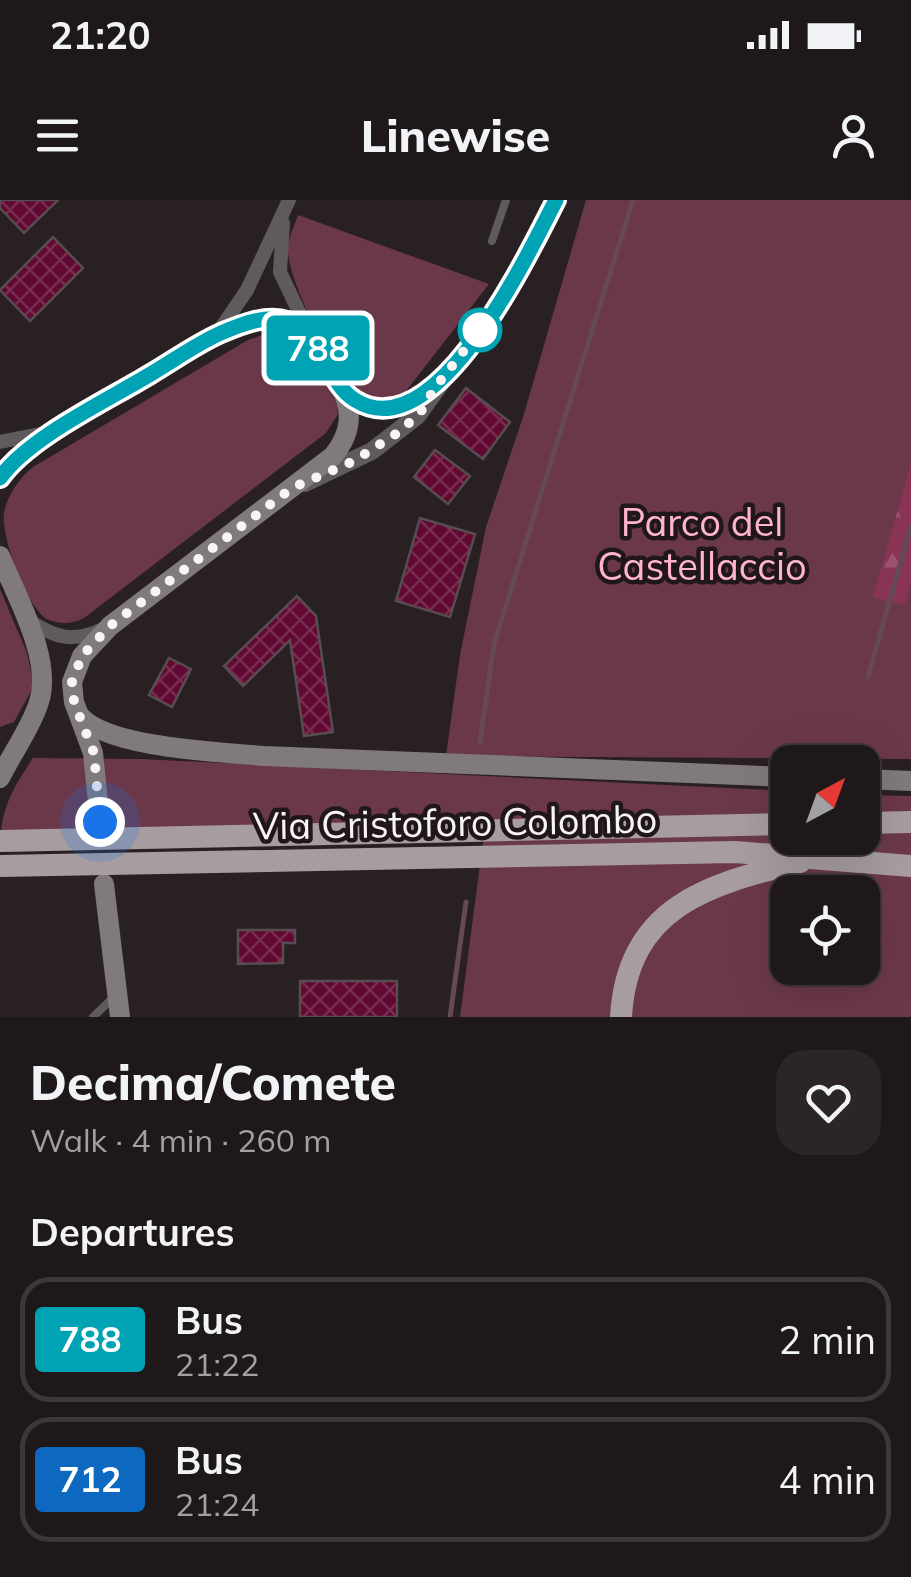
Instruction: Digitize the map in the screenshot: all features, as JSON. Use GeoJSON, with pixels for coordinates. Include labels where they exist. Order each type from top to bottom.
{"type":"FeatureCollection","features":[{"type":"Feature","properties":{"kind":"highway"},"geometry":{"type":"LineString","coordinates":[[880,823],[911,822]]}},
{"type":"Feature","properties":{"kind":"highway","name":"Via Cristoforo Colombo"},"geometry":{"type":"LineString","coordinates":[[0,840],[770,824]]}},
{"type":"Feature","properties":{"kind":"highway","name":"Via Cristoforo Colombo"},"geometry":{"type":"LineString","coordinates":[[0,866],[687,852],[820,857],[911,866]]}},
{"type":"Feature","properties":{"kind":"highway"},"geometry":{"type":"LineString","coordinates":[[621,1017],[625,982],[633,958],[646,935],[664,916],[696,894],[733,878],[820,857]]}},
{"type":"Feature","properties":{"kind":"main road"},"geometry":{"type":"LineString","coordinates":[[0,478],[25,452],[69,424],[217,335],[256,321],[274,319],[299,328],[316,346],[343,392],[350,417],[345,438],[328,460],[110,626],[76,666],[72,689],[94,753],[100,822]]}},
{"type":"Feature","properties":{"kind":"main road"},"geometry":{"type":"LineString","coordinates":[[0,556],[26,619],[42,673],[39,704],[0,778]]}},
{"type":"Feature","properties":{"kind":"main road","name":"Via Cristoforo Colombo"},"geometry":{"type":"LineString","coordinates":[[78,714],[89,726],[112,735],[246,754],[770,776]]}},
{"type":"Feature","properties":{"kind":"main road"},"geometry":{"type":"LineString","coordinates":[[0,743],[30,722]]}},
{"type":"Feature","properties":{"kind":"main road"},"geometry":{"type":"LineString","coordinates":[[880,780],[911,781]]}},
{"type":"Feature","properties":{"kind":"main road"},"geometry":{"type":"LineString","coordinates":[[104,884],[120,1017]]}},
{"type":"Feature","properties":{"kind":"street"},"geometry":{"type":"LineString","coordinates":[[217,335],[246,290],[289,200]]}},
{"type":"Feature","properties":{"kind":"street"},"geometry":{"type":"LineString","coordinates":[[292,488],[344,466],[387,441],[417,416],[500,301],[556,200]]}},
{"type":"Feature","properties":{"kind":"street"},"geometry":{"type":"LineString","coordinates":[[283,218],[280,272],[316,346]]}},
{"type":"Feature","properties":{"kind":"street"},"geometry":{"type":"LineString","coordinates":[[343,392],[362,404],[381,408],[407,404],[434,389]]}},
{"type":"Feature","properties":{"kind":"street"},"geometry":{"type":"LineString","coordinates":[[0,442],[29,438],[69,424]]}},
{"type":"Feature","properties":{"kind":"street"},"geometry":{"type":"LineString","coordinates":[[26,619],[66,639],[87,636],[110,626]]}},
{"type":"Feature","properties":{"kind":"lane"},"geometry":{"type":"LineString","coordinates":[[492,241],[506,200]]}},
{"type":"Feature","properties":{"kind":"lane"},"geometry":{"type":"LineString","coordinates":[[93,1017],[117,994]]}},
{"type":"Feature","properties":{"kind":"green space","name":"Parco del Castellaccio"},"geometry":{"type":"Polygon","coordinates":[[[586,200],[911,200],[911,759],[880,759],[880,745],[770,745],[770,758],[446,756],[460,655],[486,527],[524,414],[586,200]]]}},
{"type":"Feature","properties":{"kind":"green space"},"geometry":{"type":"Polygon","coordinates":[[[298,215],[489,284],[403,395],[379,399],[365,395],[328,350],[291,267],[289,243],[298,215]]]}},
{"type":"Feature","properties":{"kind":"green space"},"geometry":{"type":"Polygon","coordinates":[[[265,334],[279,335],[306,355],[337,404],[338,414],[326,433],[84,618],[66,623],[47,619],[23,587],[6,538],[4,513],[18,482],[33,467],[248,340],[265,334]]]}},
{"type":"Feature","properties":{"kind":"green space"},"geometry":{"type":"Polygon","coordinates":[[[911,464],[911,583],[905,605],[873,597],[911,464]]]}},
{"type":"Feature","properties":{"kind":"green space"},"geometry":{"type":"Polygon","coordinates":[[[0,589],[27,653],[34,686],[14,722],[0,727],[0,589]]]}},
{"type":"Feature","properties":{"kind":"green space"},"geometry":{"type":"Polygon","coordinates":[[[33,758],[141,759],[770,790],[770,855],[880,855],[880,795],[911,796],[911,1017],[460,1017],[483,842],[0,852],[4,813],[33,758]]]}},
{"type":"Feature","properties":{"kind":"building"},"geometry":{"type":"Polygon","coordinates":[[[0,200],[58,200],[24,233],[0,208],[0,200]]]}},
{"type":"Feature","properties":{"kind":"building"},"geometry":{"type":"Polygon","coordinates":[[[53,237],[83,268],[30,321],[0,290],[53,237]]]}},
{"type":"Feature","properties":{"kind":"building"},"geometry":{"type":"Polygon","coordinates":[[[466,388],[510,422],[483,459],[438,425],[466,388]]]}},
{"type":"Feature","properties":{"kind":"building"},"geometry":{"type":"Polygon","coordinates":[[[435,450],[470,476],[448,504],[414,477],[435,450]]]}},
{"type":"Feature","properties":{"kind":"building"},"geometry":{"type":"Polygon","coordinates":[[[420,518],[475,534],[450,617],[396,601],[420,518]]]}},
{"type":"Feature","properties":{"kind":"building"},"geometry":{"type":"Polygon","coordinates":[[[297,596],[316,616],[333,732],[304,736],[290,640],[243,686],[224,666],[297,596]]]}},
{"type":"Feature","properties":{"kind":"building"},"geometry":{"type":"Polygon","coordinates":[[[169,658],[191,669],[172,707],[149,695],[169,658]]]}},
{"type":"Feature","properties":{"kind":"building"},"geometry":{"type":"Polygon","coordinates":[[[238,930],[295,930],[295,943],[283,943],[283,963],[238,964],[238,930]]]}},
{"type":"Feature","properties":{"kind":"building"},"geometry":{"type":"Polygon","coordinates":[[[300,981],[397,981],[397,1017],[300,1017],[300,981]]]}},
{"type":"Feature","properties":{"kind":"waterway"},"geometry":{"type":"LineString","coordinates":[[480,742],[494,644],[633,200]]}},
{"type":"Feature","properties":{"kind":"waterway"},"geometry":{"type":"LineString","coordinates":[[868,677],[911,526]]}},
{"type":"Feature","properties":{"kind":"waterway"},"geometry":{"type":"LineString","coordinates":[[450,1017],[466,902]]}},
{"type":"Feature","properties":{"kind":"bus line","name":"788"},"geometry":{"type":"LineString","coordinates":[[0,478],[25,452],[98,406],[217,335],[264,320],[290,322],[304,332],[343,392],[362,404],[381,408],[412,402],[434,389],[474,338],[529,253],[556,200]]}},
{"type":"Feature","properties":{"kind":"route"},"geometry":{"type":"LineString","coordinates":[[100,822],[94,753],[72,696],[76,666],[88,648],[110,626],[292,488],[354,461],[410,424],[480,330]]}}]}
